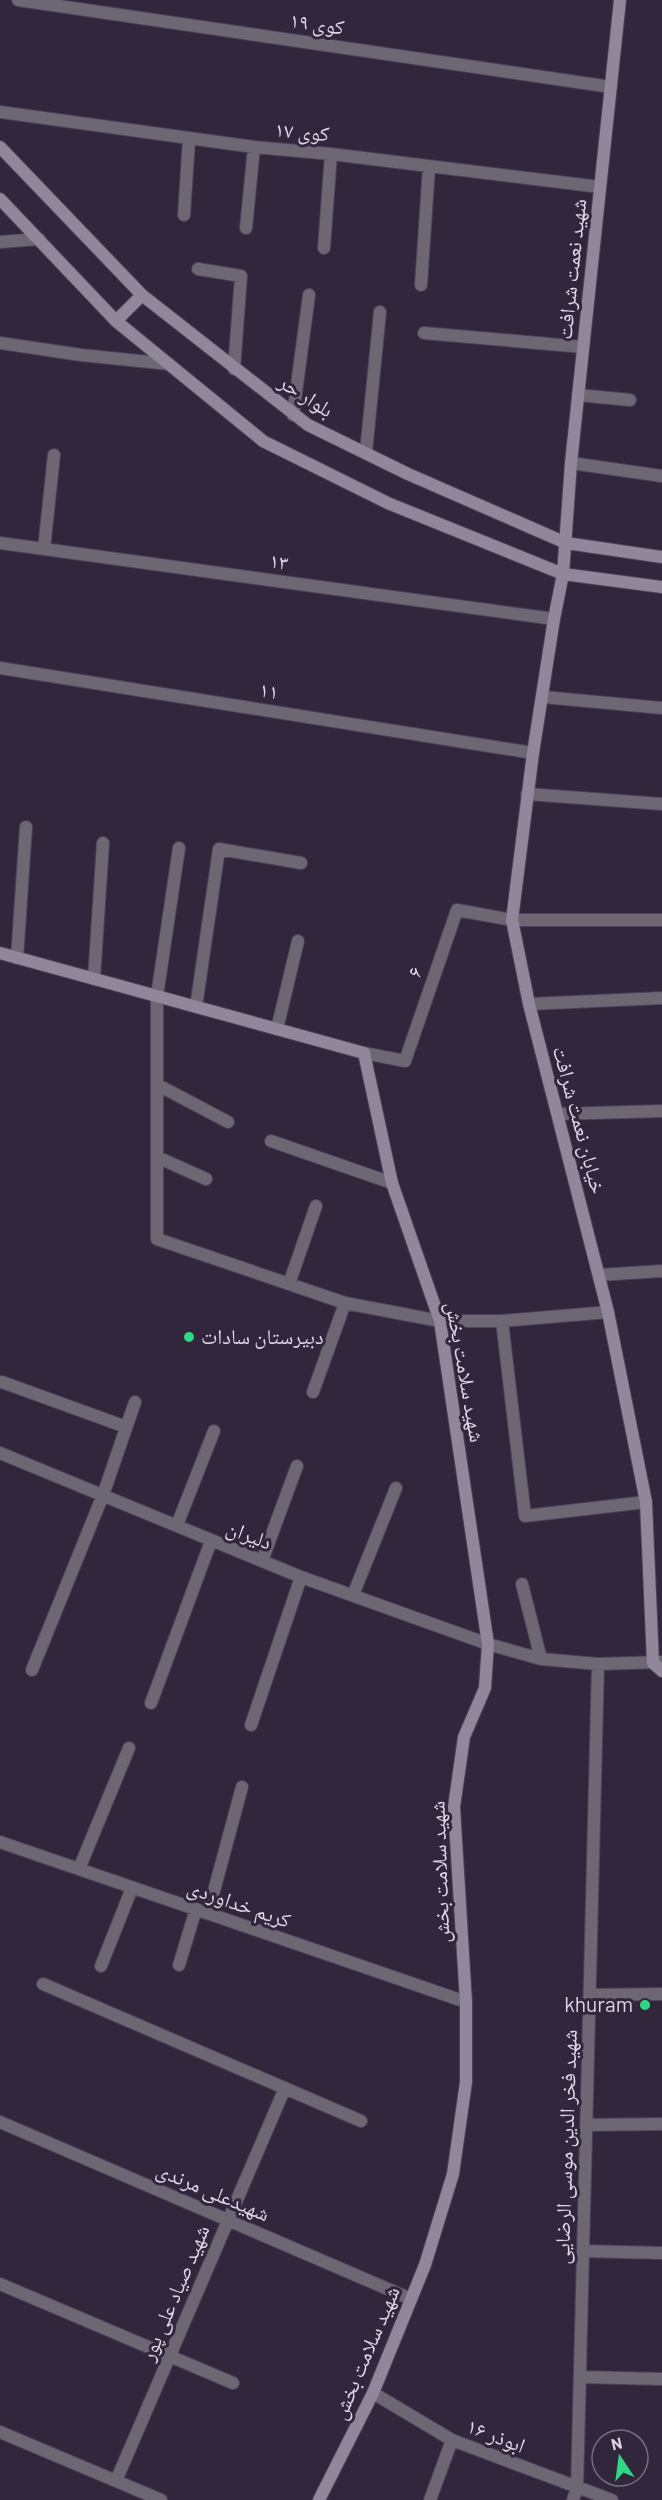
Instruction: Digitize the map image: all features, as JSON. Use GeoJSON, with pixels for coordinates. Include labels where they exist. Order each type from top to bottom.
{"type":"FeatureCollection","features":[{"type":"Feature","properties":{"kind":"street","name":"کوی ۱۹"},"geometry":{"type":"LineString","coordinates":[[18,0],[610,87]]}},
{"type":"Feature","properties":{"kind":"street","name":"شهید نعمت شرافت"},"geometry":{"type":"LineString","coordinates":[[563,574],[571,463],[620,0]]}},
{"type":"Feature","properties":{"kind":"street","name":"کوی ۱۷"},"geometry":{"type":"LineString","coordinates":[[0,112],[254,147],[331,154],[600,187]]}},
{"type":"Feature","properties":{"kind":"street"},"geometry":{"type":"LineString","coordinates":[[184,215],[189,138]]}},
{"type":"Feature","properties":{"kind":"street","name":"بلوار حر"},"geometry":{"type":"LineString","coordinates":[[0,147],[142,295],[308,425],[408,474],[566,543],[662,556]]}},
{"type":"Feature","properties":{"kind":"street"},"geometry":{"type":"LineString","coordinates":[[246,228],[254,147]]}},
{"type":"Feature","properties":{"kind":"street"},"geometry":{"type":"LineString","coordinates":[[324,248],[331,154]]}},
{"type":"Feature","properties":{"kind":"street"},"geometry":{"type":"LineString","coordinates":[[421,285],[429,167]]}},
{"type":"Feature","properties":{"kind":"street"},"geometry":{"type":"LineString","coordinates":[[0,199],[116,321],[263,441],[390,504],[563,574],[662,587]]}},
{"type":"Feature","properties":{"kind":"street"},"geometry":{"type":"LineString","coordinates":[[0,242],[39,239]]}},
{"type":"Feature","properties":{"kind":"street"},"geometry":{"type":"LineString","coordinates":[[198,269],[241,276],[234,369]]}},
{"type":"Feature","properties":{"kind":"street"},"geometry":{"type":"LineString","coordinates":[[116,321],[142,295]]}},
{"type":"Feature","properties":{"kind":"street"},"geometry":{"type":"LineString","coordinates":[[293,415],[309,295]]}},
{"type":"Feature","properties":{"kind":"street"},"geometry":{"type":"LineString","coordinates":[[366,452],[380,312]]}},
{"type":"Feature","properties":{"kind":"street"},"geometry":{"type":"LineString","coordinates":[[424,333],[583,347]]}},
{"type":"Feature","properties":{"kind":"street"},"geometry":{"type":"LineString","coordinates":[[0,343],[81,355],[170,364]]}},
{"type":"Feature","properties":{"kind":"street"},"geometry":{"type":"LineString","coordinates":[[578,395],[630,400]]}},
{"type":"Feature","properties":{"kind":"street"},"geometry":{"type":"LineString","coordinates":[[44,549],[54,455]]}},
{"type":"Feature","properties":{"kind":"street"},"geometry":{"type":"LineString","coordinates":[[571,463],[662,476]]}},
{"type":"Feature","properties":{"kind":"street","name":"۱۳"},"geometry":{"type":"LineString","coordinates":[[0,543],[554,619]]}},
{"type":"Feature","properties":{"kind":"street","name":"خیابان نعمت شرافت"},"geometry":{"type":"LineString","coordinates":[[563,574],[533,753],[512,920],[529,1004],[608,1312],[646,1502],[659,1665]]}},
{"type":"Feature","properties":{"kind":"street","name":"۱۱"},"geometry":{"type":"LineString","coordinates":[[0,668],[533,753]]}},
{"type":"Feature","properties":{"kind":"street"},"geometry":{"type":"LineString","coordinates":[[543,697],[662,708]]}},
{"type":"Feature","properties":{"kind":"street"},"geometry":{"type":"LineString","coordinates":[[527,794],[662,804]]}},
{"type":"Feature","properties":{"kind":"street"},"geometry":{"type":"LineString","coordinates":[[17,958],[26,827]]}},
{"type":"Feature","properties":{"kind":"street"},"geometry":{"type":"LineString","coordinates":[[94,979],[103,843]]}},
{"type":"Feature","properties":{"kind":"street"},"geometry":{"type":"LineString","coordinates":[[179,848],[157,996],[157,1239],[345,1303],[440,1321],[502,1321],[608,1312]]}},
{"type":"Feature","properties":{"kind":"street"},"geometry":{"type":"LineString","coordinates":[[196,1007],[219,849],[301,863]]}},
{"type":"Feature","properties":{"kind":"street","name":"۶"},"geometry":{"type":"LineString","coordinates":[[364,1053],[405,1061],[457,910],[512,920]]}},
{"type":"Feature","properties":{"kind":"street"},"geometry":{"type":"LineString","coordinates":[[512,920],[662,920]]}},
{"type":"Feature","properties":{"kind":"street"},"geometry":{"type":"LineString","coordinates":[[277,1029],[298,941]]}},
{"type":"Feature","properties":{"kind":"street"},"geometry":{"type":"LineString","coordinates":[[0,953],[364,1053]]}},
{"type":"Feature","properties":{"kind":"street"},"geometry":{"type":"LineString","coordinates":[[529,1004],[662,998]]}},
{"type":"Feature","properties":{"kind":"street","name":"شهید سلامت بخش"},"geometry":{"type":"LineString","coordinates":[[319,2500],[373,2393],[425,2265],[453,2174],[465,2082],[466,2002],[454,1808],[464,1737],[485,1688],[488,1644],[440,1321],[393,1183],[364,1053]]}},
{"type":"Feature","properties":{"kind":"street"},"geometry":{"type":"LineString","coordinates":[[158,1085],[228,1122]]}},
{"type":"Feature","properties":{"kind":"street"},"geometry":{"type":"LineString","coordinates":[[558,1114],[662,1111]]}},
{"type":"Feature","properties":{"kind":"street"},"geometry":{"type":"LineString","coordinates":[[271,1141],[393,1183]]}},
{"type":"Feature","properties":{"kind":"street"},"geometry":{"type":"LineString","coordinates":[[157,1157],[206,1179]]}},
{"type":"Feature","properties":{"kind":"street"},"geometry":{"type":"LineString","coordinates":[[289,1284],[316,1206]]}},
{"type":"Feature","properties":{"kind":"street"},"geometry":{"type":"LineString","coordinates":[[599,1275],[662,1270]]}},
{"type":"Feature","properties":{"kind":"street"},"geometry":{"type":"LineString","coordinates":[[313,1392],[345,1303]]}},
{"type":"Feature","properties":{"kind":"street"},"geometry":{"type":"LineString","coordinates":[[502,1321],[525,1516],[646,1502]]}},
{"type":"Feature","properties":{"kind":"street"},"geometry":{"type":"LineString","coordinates":[[2,1382],[126,1427]]}},
{"type":"Feature","properties":{"kind":"street"},"geometry":{"type":"LineString","coordinates":[[32,1670],[104,1495],[135,1402]]}},
{"type":"Feature","properties":{"kind":"street"},"geometry":{"type":"LineString","coordinates":[[177,1525],[214,1431]]}},
{"type":"Feature","properties":{"kind":"street","name":"دلیران"},"geometry":{"type":"LineString","coordinates":[[0,1453],[301,1577],[488,1644],[541,1659],[598,1664],[659,1665]]}},
{"type":"Feature","properties":{"kind":"street"},"geometry":{"type":"LineString","coordinates":[[262,1561],[297,1466]]}},
{"type":"Feature","properties":{"kind":"street"},"geometry":{"type":"LineString","coordinates":[[353,1595],[396,1488]]}},
{"type":"Feature","properties":{"kind":"street"},"geometry":{"type":"LineString","coordinates":[[151,1703],[211,1541]]}},
{"type":"Feature","properties":{"kind":"street"},"geometry":{"type":"LineString","coordinates":[[251,1725],[301,1577]]}},
{"type":"Feature","properties":{"kind":"street"},"geometry":{"type":"LineString","coordinates":[[522,1584],[541,1659]]}},
{"type":"Feature","properties":{"kind":"street","name":"شهید فخر الدین موسی الرضایی"},"geometry":{"type":"LineString","coordinates":[[575,2494],[598,1664]]}},
{"type":"Feature","properties":{"kind":"street"},"geometry":{"type":"LineString","coordinates":[[79,1869],[129,1748]]}},
{"type":"Feature","properties":{"kind":"street"},"geometry":{"type":"LineString","coordinates":[[179,1965],[202,1911],[242,1787]]}},
{"type":"Feature","properties":{"kind":"street","name":"کریم خداوردی"},"geometry":{"type":"LineString","coordinates":[[0,1842],[466,2002]]}},
{"type":"Feature","properties":{"kind":"street"},"geometry":{"type":"LineString","coordinates":[[101,1966],[132,1888]]}},
{"type":"Feature","properties":{"kind":"street"},"geometry":{"type":"LineString","coordinates":[[43,1984],[362,2121]]}},
{"type":"Feature","properties":{"kind":"street"},"geometry":{"type":"LineString","coordinates":[[590,1995],[662,1994]]}},
{"type":"Feature","properties":{"kind":"street","name":"شهید صیاد علی پور"},"geometry":{"type":"LineString","coordinates":[[116,2481],[285,2088]]}},
{"type":"Feature","properties":{"kind":"street","name":"شهیدعلی مرندی"},"geometry":{"type":"LineString","coordinates":[[0,2122],[411,2299]]}},
{"type":"Feature","properties":{"kind":"street"},"geometry":{"type":"LineString","coordinates":[[586,2125],[662,2124]]}},
{"type":"Feature","properties":{"kind":"street"},"geometry":{"type":"LineString","coordinates":[[583,2251],[662,2253]]}},
{"type":"Feature","properties":{"kind":"street"},"geometry":{"type":"LineString","coordinates":[[0,2284],[233,2383]]}},
{"type":"Feature","properties":{"kind":"street"},"geometry":{"type":"LineString","coordinates":[[580,2377],[662,2379]]}},
{"type":"Feature","properties":{"kind":"street","name":"۱۶ ابوذر"},"geometry":{"type":"LineString","coordinates":[[373,2393],[452,2440],[575,2494],[612,2500]]}},
{"type":"Feature","properties":{"kind":"street"},"geometry":{"type":"LineString","coordinates":[[0,2433],[161,2500]]}},
{"type":"Feature","properties":{"kind":"street"},"geometry":{"type":"LineString","coordinates":[[430,2500],[452,2440]]}},
{"type":"Feature","properties":{"kind":"place","name":"دبیرستان سادات"},"geometry":{"type":"Point","coordinates":[189,1337]}},
{"type":"Feature","properties":{"kind":"place","name":"khuram"},"geometry":{"type":"Point","coordinates":[645,2005]}}]}
